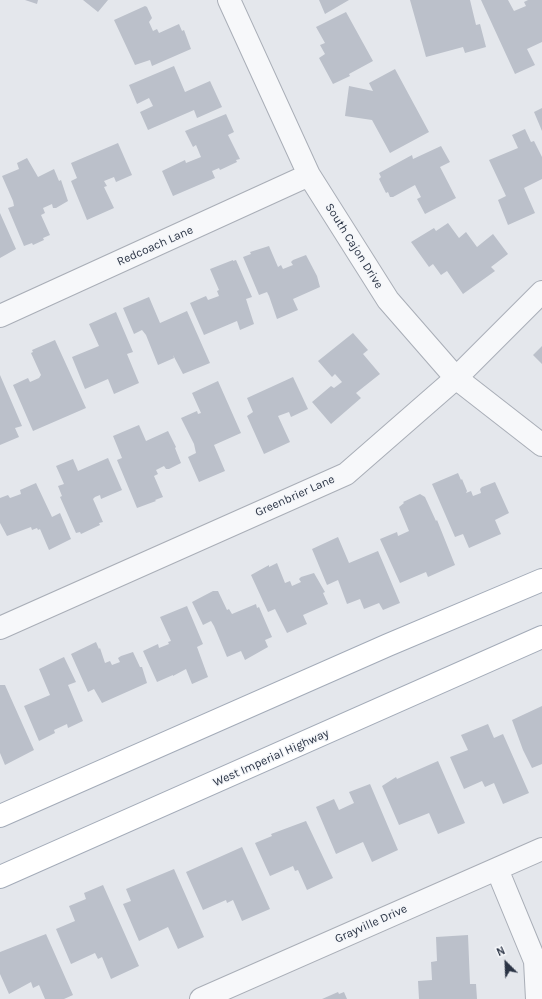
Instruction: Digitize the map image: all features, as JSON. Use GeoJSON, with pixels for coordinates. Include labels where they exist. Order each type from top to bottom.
{"type":"FeatureCollection","features":[{"type":"Feature","properties":{"kind":"main road"},"geometry":{"type":"LineString","coordinates":[[0,816],[380,648],[542,580]]}},
{"type":"Feature","properties":{"kind":"main road","name":"West Imperial Highway"},"geometry":{"type":"LineString","coordinates":[[0,877],[542,637]]}},
{"type":"Feature","properties":{"kind":"street","name":"South Cajon Drive"},"geometry":{"type":"LineString","coordinates":[[229,0],[309,175],[388,300],[456,378],[542,445]]}},
{"type":"Feature","properties":{"kind":"street","name":"Redcoach Lane"},"geometry":{"type":"LineString","coordinates":[[0,316],[309,175]]}},
{"type":"Feature","properties":{"kind":"street","name":"Greenbrier Lane"},"geometry":{"type":"LineString","coordinates":[[0,628],[346,474],[456,378],[542,292]]}},
{"type":"Feature","properties":{"kind":"street","name":"Grayville Drive"},"geometry":{"type":"LineString","coordinates":[[201,999],[542,849]]}},
{"type":"Feature","properties":{"kind":"street"},"geometry":{"type":"LineString","coordinates":[[497,869],[534,961],[537,999]]}},
{"type":"Feature","properties":{"kind":"building"},"geometry":{"type":"Polygon","coordinates":[[[25,0],[38,0],[37,4],[25,0]]]}},
{"type":"Feature","properties":{"kind":"building"},"geometry":{"type":"Polygon","coordinates":[[[83,0],[108,0],[98,12],[83,0]]]}},
{"type":"Feature","properties":{"kind":"building"},"geometry":{"type":"Polygon","coordinates":[[[319,0],[349,0],[325,14],[319,0]]]}},
{"type":"Feature","properties":{"kind":"building"},"geometry":{"type":"Polygon","coordinates":[[[410,0],[470,0],[476,25],[480,24],[486,47],[465,53],[463,47],[426,57],[410,0]]]}},
{"type":"Feature","properties":{"kind":"building"},"geometry":{"type":"Polygon","coordinates":[[[481,0],[508,0],[514,11],[526,6],[524,2],[528,0],[542,0],[542,42],[527,49],[535,65],[515,74],[481,0]]]}},
{"type":"Feature","properties":{"kind":"building"},"geometry":{"type":"Polygon","coordinates":[[[145,6],[147,7],[152,18],[149,22],[153,31],[157,29],[159,33],[179,24],[182,31],[184,30],[191,49],[152,66],[150,60],[135,65],[114,20],[145,6]]]}},
{"type":"Feature","properties":{"kind":"building"},"geometry":{"type":"Polygon","coordinates":[[[346,12],[373,61],[349,74],[350,76],[333,84],[319,58],[325,54],[320,45],[325,43],[316,27],[346,12]]]}},
{"type":"Feature","properties":{"kind":"building"},"geometry":{"type":"Polygon","coordinates":[[[174,66],[185,92],[210,81],[222,107],[197,118],[194,110],[148,130],[140,112],[153,106],[149,98],[137,104],[129,85],[174,66]]]}},
{"type":"Feature","properties":{"kind":"building"},"geometry":{"type":"Polygon","coordinates":[[[395,69],[429,132],[390,153],[372,120],[345,116],[349,86],[373,91],[369,83],[395,69]]]}},
{"type":"Feature","properties":{"kind":"building"},"geometry":{"type":"Polygon","coordinates":[[[542,108],[542,131],[534,112],[542,108]]]}},
{"type":"Feature","properties":{"kind":"building"},"geometry":{"type":"Polygon","coordinates":[[[226,114],[234,132],[228,135],[240,159],[220,170],[219,168],[212,171],[215,178],[173,196],[162,171],[185,160],[186,163],[201,157],[196,145],[193,147],[185,131],[226,114]]]}},
{"type":"Feature","properties":{"kind":"building"},"geometry":{"type":"Polygon","coordinates":[[[525,129],[531,142],[534,141],[542,157],[542,179],[524,188],[535,213],[508,225],[498,200],[506,196],[489,160],[518,148],[512,135],[525,129]]]}},
{"type":"Feature","properties":{"kind":"building"},"geometry":{"type":"Polygon","coordinates":[[[118,143],[132,175],[116,182],[114,177],[104,181],[107,186],[104,187],[114,208],[87,220],[71,181],[77,178],[71,163],[118,143]]]}},
{"type":"Feature","properties":{"kind":"building"},"geometry":{"type":"Polygon","coordinates":[[[441,146],[450,162],[440,167],[456,198],[425,214],[417,199],[421,197],[415,185],[393,197],[390,197],[388,192],[386,193],[379,179],[381,177],[379,173],[412,155],[413,159],[441,146]]]}},
{"type":"Feature","properties":{"kind":"building"},"geometry":{"type":"Polygon","coordinates":[[[27,158],[38,177],[54,169],[59,181],[61,180],[68,201],[56,208],[53,208],[52,204],[43,208],[45,213],[41,215],[50,235],[43,238],[44,240],[33,245],[32,243],[24,246],[8,208],[14,206],[2,176],[19,169],[17,163],[27,158]]]}},
{"type":"Feature","properties":{"kind":"building"},"geometry":{"type":"Polygon","coordinates":[[[0,213],[16,249],[0,258],[0,213]]]}},
{"type":"Feature","properties":{"kind":"building"},"geometry":{"type":"Polygon","coordinates":[[[448,223],[459,238],[466,232],[477,247],[493,234],[508,254],[491,267],[495,271],[463,294],[447,271],[441,275],[433,264],[429,267],[411,242],[434,228],[436,231],[448,223]]]}},
{"type":"Feature","properties":{"kind":"building"},"geometry":{"type":"Polygon","coordinates":[[[269,246],[278,267],[281,265],[283,269],[293,265],[291,262],[293,260],[306,255],[317,276],[320,287],[293,299],[298,310],[277,319],[267,292],[259,295],[243,257],[251,254],[250,252],[269,246]]]}},
{"type":"Feature","properties":{"kind":"building"},"geometry":{"type":"Polygon","coordinates":[[[236,260],[252,297],[246,299],[254,324],[240,330],[237,321],[204,335],[190,303],[206,296],[208,300],[219,296],[217,291],[219,290],[210,269],[236,260]]]}},
{"type":"Feature","properties":{"kind":"building"},"geometry":{"type":"Polygon","coordinates":[[[149,297],[160,323],[187,311],[210,363],[183,374],[173,355],[174,358],[158,365],[146,335],[142,330],[134,334],[123,308],[149,297]]]}},
{"type":"Feature","properties":{"kind":"building"},"geometry":{"type":"Polygon","coordinates":[[[116,312],[133,352],[127,354],[139,383],[114,394],[108,379],[85,389],[72,357],[99,346],[89,324],[116,312]]]}},
{"type":"Feature","properties":{"kind":"building"},"geometry":{"type":"Polygon","coordinates":[[[353,333],[368,350],[363,354],[380,374],[356,393],[361,398],[331,424],[312,402],[331,386],[334,388],[342,382],[335,374],[332,377],[318,361],[353,333]]]}},
{"type":"Feature","properties":{"kind":"building"},"geometry":{"type":"Polygon","coordinates":[[[55,340],[86,408],[33,431],[13,385],[28,378],[30,382],[39,378],[41,375],[31,353],[33,352],[32,350],[55,340]]]}},
{"type":"Feature","properties":{"kind":"building"},"geometry":{"type":"Polygon","coordinates":[[[542,346],[542,364],[533,355],[542,346]]]}},
{"type":"Feature","properties":{"kind":"building"},"geometry":{"type":"Polygon","coordinates":[[[0,375],[22,426],[15,428],[19,437],[0,445],[0,375]]]}},
{"type":"Feature","properties":{"kind":"building"},"geometry":{"type":"Polygon","coordinates":[[[293,377],[308,409],[291,417],[289,412],[278,416],[290,442],[264,454],[247,416],[253,412],[247,398],[293,377]]]}},
{"type":"Feature","properties":{"kind":"building"},"geometry":{"type":"Polygon","coordinates":[[[218,381],[241,433],[214,445],[225,471],[199,482],[188,457],[196,453],[194,444],[181,418],[197,411],[198,414],[201,413],[192,393],[218,381]]]}},
{"type":"Feature","properties":{"kind":"building"},"geometry":{"type":"Polygon","coordinates":[[[139,425],[146,441],[168,431],[176,447],[175,448],[181,463],[169,469],[166,469],[164,466],[156,470],[158,474],[154,476],[163,497],[137,508],[117,460],[122,458],[113,436],[139,425]]]}},
{"type":"Feature","properties":{"kind":"building"},"geometry":{"type":"Polygon","coordinates":[[[108,458],[122,490],[101,499],[100,495],[95,497],[93,499],[103,522],[81,534],[80,532],[76,533],[60,497],[62,496],[58,486],[64,484],[56,466],[73,459],[78,471],[108,458]]]}},
{"type":"Feature","properties":{"kind":"building"},"geometry":{"type":"Polygon","coordinates":[[[458,473],[467,491],[466,493],[471,491],[473,496],[481,493],[480,489],[482,487],[495,482],[509,513],[495,520],[501,534],[469,548],[463,534],[455,537],[432,484],[458,473]]]}},
{"type":"Feature","properties":{"kind":"building"},"geometry":{"type":"Polygon","coordinates":[[[36,483],[52,517],[60,513],[71,539],[49,550],[40,529],[38,530],[37,528],[32,530],[31,527],[7,536],[0,523],[0,498],[8,495],[10,498],[21,494],[20,490],[36,483]]]}},
{"type":"Feature","properties":{"kind":"building"},"geometry":{"type":"Polygon","coordinates":[[[420,494],[425,497],[436,521],[437,520],[455,565],[428,577],[426,572],[400,583],[380,539],[397,532],[398,536],[409,531],[399,507],[404,503],[403,502],[420,494]]]}},
{"type":"Feature","properties":{"kind":"building"},"geometry":{"type":"Polygon","coordinates":[[[338,537],[349,563],[378,551],[400,603],[383,610],[379,603],[364,609],[360,599],[347,604],[338,580],[327,585],[312,549],[338,537]]]}},
{"type":"Feature","properties":{"kind":"building"},"geometry":{"type":"Polygon","coordinates":[[[277,563],[285,583],[290,581],[292,586],[301,582],[299,579],[301,577],[314,573],[325,592],[323,593],[328,604],[303,615],[307,624],[287,633],[275,609],[268,612],[251,575],[269,565],[269,567],[277,563]]]}},
{"type":"Feature","properties":{"kind":"building"},"geometry":{"type":"Polygon","coordinates":[[[213,591],[218,591],[227,610],[229,609],[232,614],[256,604],[257,608],[259,607],[272,637],[265,640],[268,647],[245,660],[241,651],[227,657],[211,621],[203,625],[192,602],[213,591]]]}},
{"type":"Feature","properties":{"kind":"building"},"geometry":{"type":"Polygon","coordinates":[[[187,606],[203,644],[197,647],[208,677],[192,684],[186,669],[157,682],[143,651],[158,644],[159,648],[169,644],[168,642],[171,641],[160,617],[187,606]]]}},
{"type":"Feature","properties":{"kind":"building"},"geometry":{"type":"Polygon","coordinates":[[[96,642],[99,649],[100,648],[105,663],[110,661],[112,665],[120,662],[118,658],[121,656],[133,652],[140,667],[142,667],[147,683],[102,703],[94,689],[88,692],[71,654],[96,642]]]}},
{"type":"Feature","properties":{"kind":"building"},"geometry":{"type":"Polygon","coordinates":[[[64,657],[76,682],[68,685],[83,721],[68,728],[67,724],[54,730],[55,733],[39,741],[24,706],[50,695],[39,669],[64,657]]]}},
{"type":"Feature","properties":{"kind":"building"},"geometry":{"type":"Polygon","coordinates":[[[0,685],[5,685],[34,750],[5,765],[0,753],[0,685]]]}},
{"type":"Feature","properties":{"kind":"building"},"geometry":{"type":"Polygon","coordinates":[[[542,706],[542,764],[532,768],[523,750],[512,720],[542,706]]]}},
{"type":"Feature","properties":{"kind":"building"},"geometry":{"type":"Polygon","coordinates":[[[488,724],[494,738],[503,734],[529,793],[503,804],[494,783],[485,787],[482,781],[464,789],[450,757],[468,750],[461,735],[488,724]]]}},
{"type":"Feature","properties":{"kind":"building"},"geometry":{"type":"Polygon","coordinates":[[[438,761],[465,823],[438,834],[429,813],[399,825],[382,786],[396,777],[397,779],[438,761]]]}},
{"type":"Feature","properties":{"kind":"building"},"geometry":{"type":"Polygon","coordinates":[[[370,784],[398,850],[372,862],[363,842],[336,854],[316,807],[334,799],[339,810],[354,803],[349,792],[370,784]]]}},
{"type":"Feature","properties":{"kind":"building"},"geometry":{"type":"Polygon","coordinates":[[[306,821],[333,878],[307,890],[298,870],[295,871],[293,866],[270,876],[255,843],[272,836],[271,834],[306,821]]]}},
{"type":"Feature","properties":{"kind":"building"},"geometry":{"type":"Polygon","coordinates":[[[242,847],[270,909],[242,921],[233,900],[227,903],[226,900],[203,910],[186,872],[242,847]]]}},
{"type":"Feature","properties":{"kind":"building"},"geometry":{"type":"Polygon","coordinates":[[[174,869],[204,937],[178,949],[168,927],[139,941],[123,904],[131,901],[126,889],[174,869]]]}},
{"type":"Feature","properties":{"kind":"building"},"geometry":{"type":"Polygon","coordinates":[[[103,885],[139,966],[111,979],[102,957],[98,959],[95,953],[71,964],[56,929],[75,921],[69,906],[86,899],[84,893],[103,885]]]}},
{"type":"Feature","properties":{"kind":"building"},"geometry":{"type":"Polygon","coordinates":[[[46,934],[73,995],[64,999],[45,999],[39,985],[33,988],[31,982],[9,994],[0,974],[0,952],[46,934]]]}},
{"type":"Feature","properties":{"kind":"building"},"geometry":{"type":"Polygon","coordinates":[[[468,935],[470,984],[476,984],[477,999],[419,999],[418,981],[432,980],[431,962],[437,961],[436,937],[468,935]]]}},
{"type":"Feature","properties":{"kind":"building"},"geometry":{"type":"Polygon","coordinates":[[[338,992],[339,994],[344,992],[347,999],[322,999],[338,992]]]}}]}
